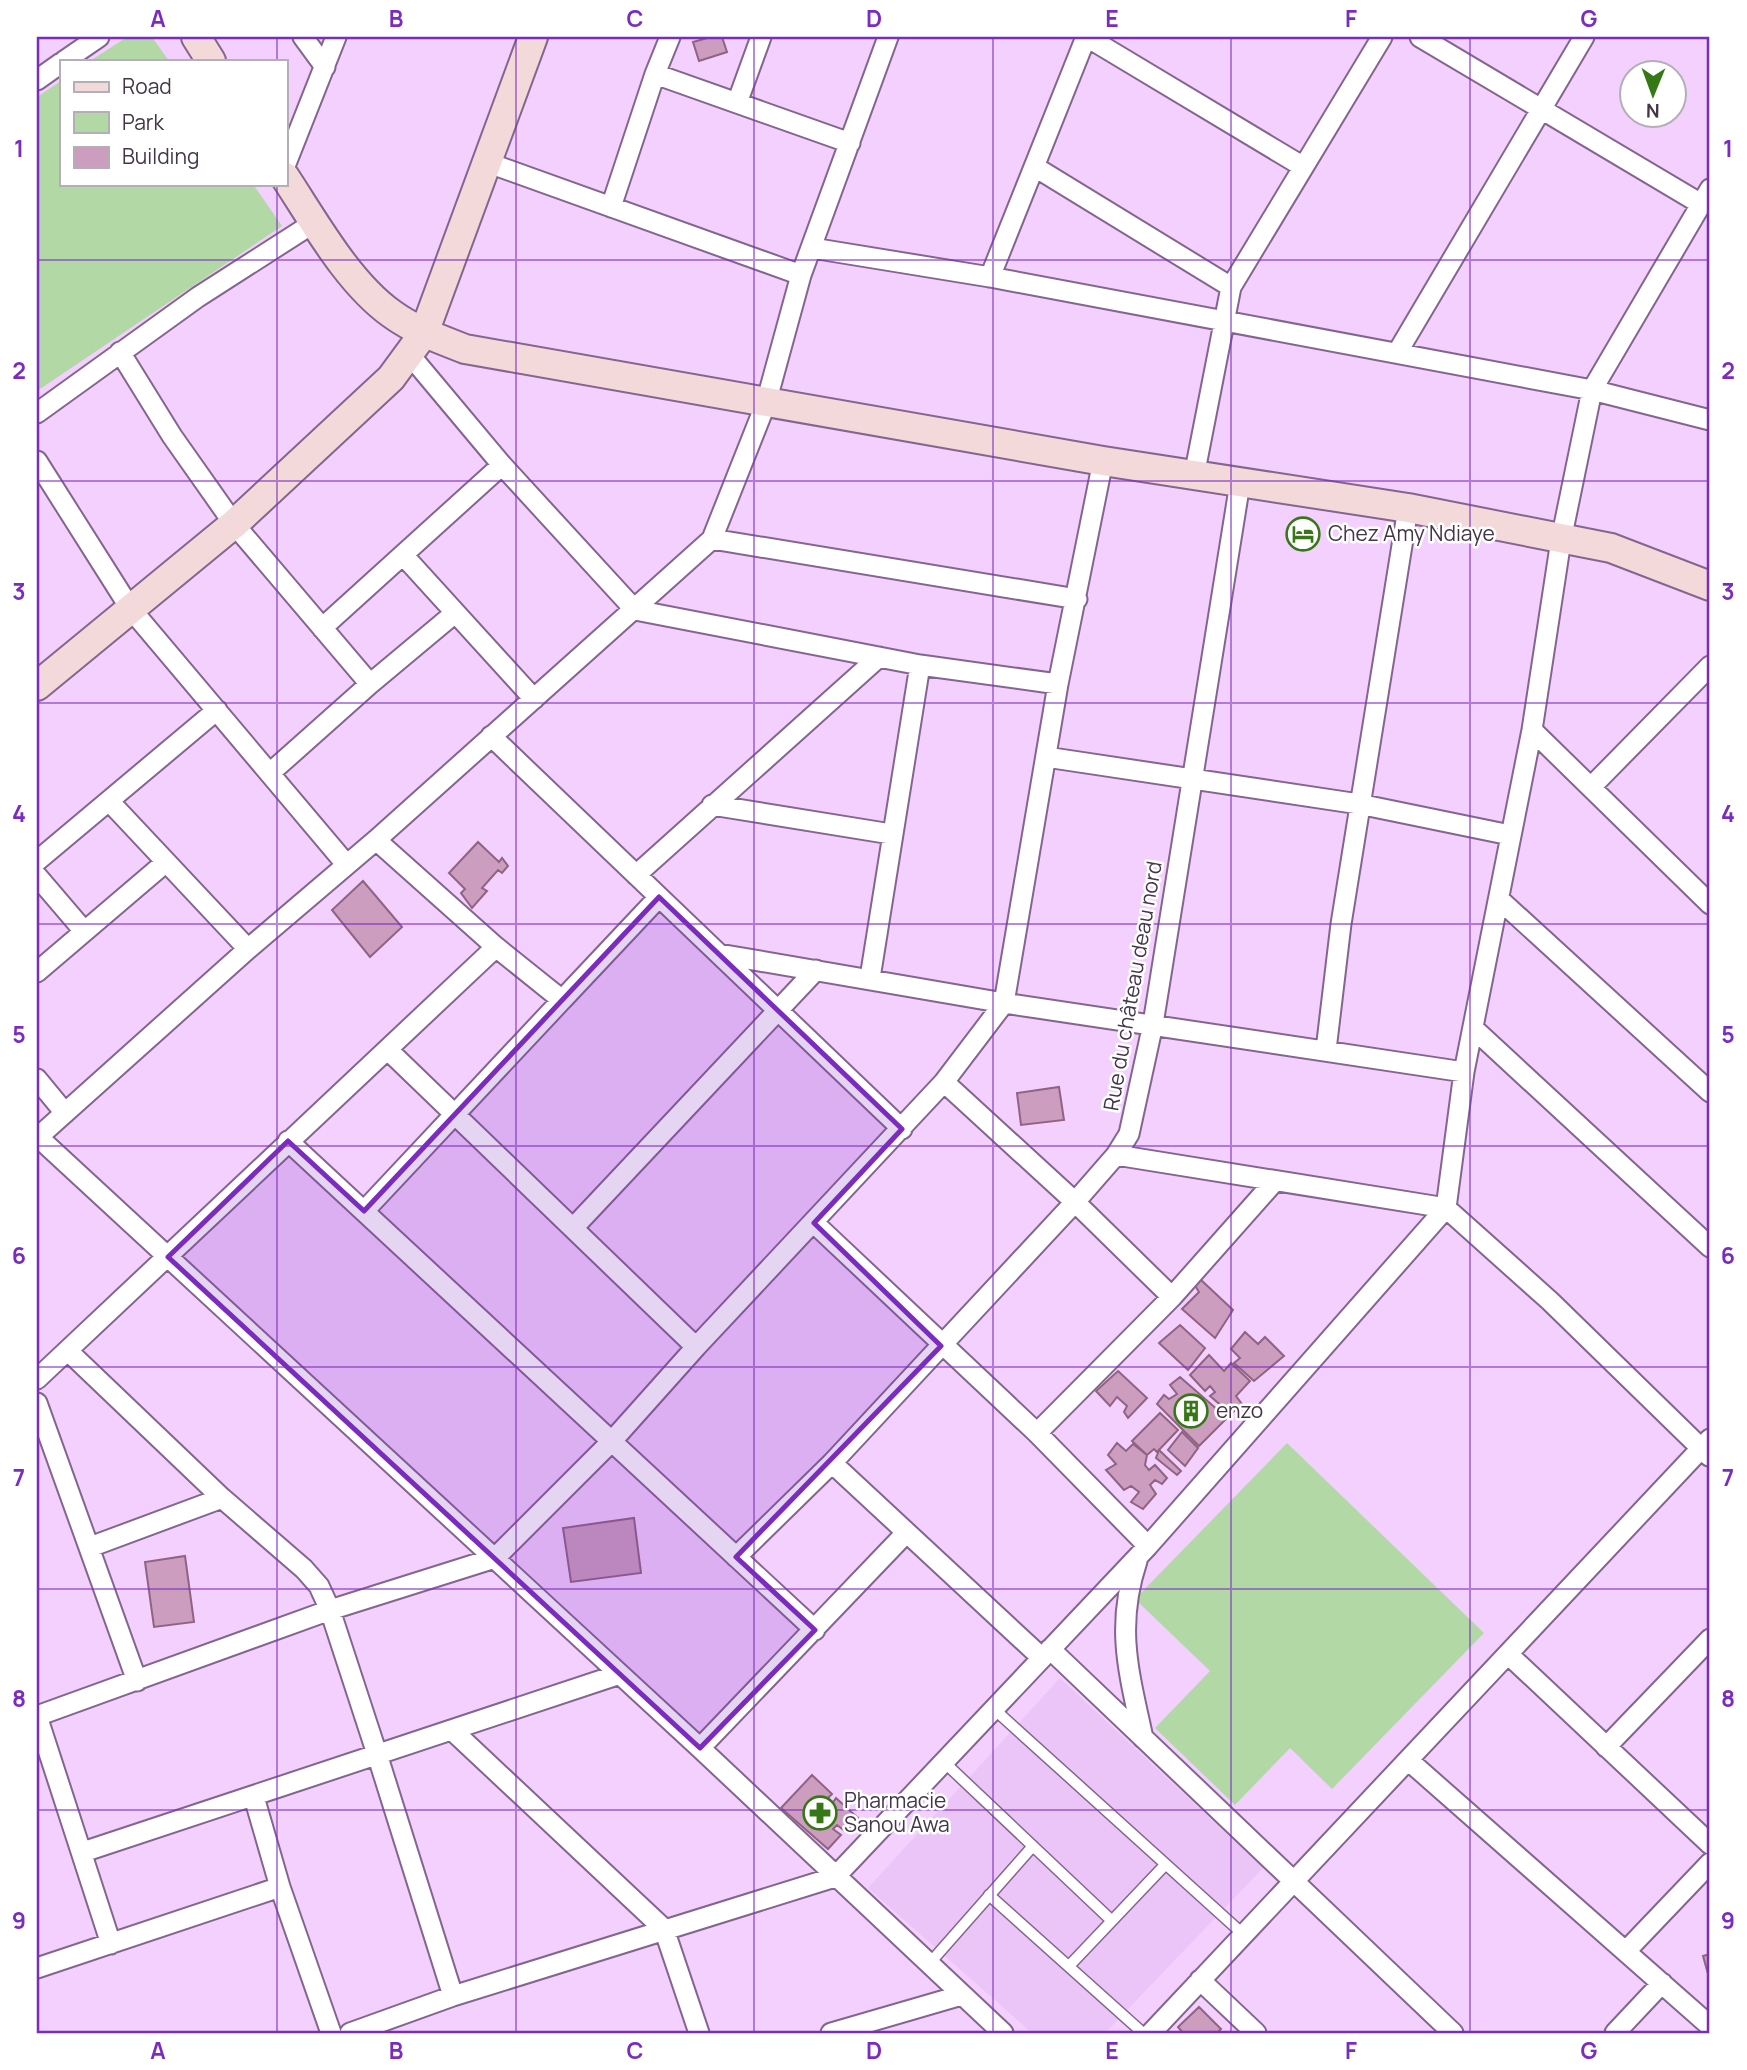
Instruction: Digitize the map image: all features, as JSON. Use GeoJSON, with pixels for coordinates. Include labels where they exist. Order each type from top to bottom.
{"type":"FeatureCollection","features":[{"type":"Feature","properties":{"kind":"main road"},"geometry":{"type":"LineString","coordinates":[[196,37],[210,60]]}},
{"type":"Feature","properties":{"kind":"main road"},"geometry":{"type":"LineString","coordinates":[[37,686],[234,524],[391,378],[416,344],[533,37]]}},
{"type":"Feature","properties":{"kind":"main road"},"geometry":{"type":"LineString","coordinates":[[287,180],[363,288],[390,313],[416,344],[465,349],[500,358],[1103,461],[1408,508],[1611,548],[1710,586]]}},
{"type":"Feature","properties":{"kind":"street"},"geometry":{"type":"LineString","coordinates":[[66,60],[99,37]]}},
{"type":"Feature","properties":{"kind":"street"},"geometry":{"type":"LineString","coordinates":[[303,37],[325,67]]}},
{"type":"Feature","properties":{"kind":"street"},"geometry":{"type":"LineString","coordinates":[[287,161],[336,37]]}},
{"type":"Feature","properties":{"kind":"street"},"geometry":{"type":"LineString","coordinates":[[611,207],[670,37]]}},
{"type":"Feature","properties":{"kind":"street"},"geometry":{"type":"LineString","coordinates":[[737,103],[761,37]]}},
{"type":"Feature","properties":{"kind":"street"},"geometry":{"type":"LineString","coordinates":[[888,37],[802,275],[766,403],[712,539],[376,840],[248,949],[37,1138],[495,1558],[617,1675],[700,1748],[1003,2033]]}},
{"type":"Feature","properties":{"kind":"street"},"geometry":{"type":"LineString","coordinates":[[990,277],[1086,37],[1302,166]]}},
{"type":"Feature","properties":{"kind":"street"},"geometry":{"type":"LineString","coordinates":[[1194,476],[1231,287],[1382,37]]}},
{"type":"Feature","properties":{"kind":"street"},"geometry":{"type":"LineString","coordinates":[[350,2033],[397,2025],[453,1996],[835,1877],[1143,1551],[1446,1208],[1464,1072],[1532,730],[1561,540],[1592,390],[1706,197],[1543,109],[1420,37]]}},
{"type":"Feature","properties":{"kind":"street"},"geometry":{"type":"LineString","coordinates":[[1397,353],[1584,37]]}},
{"type":"Feature","properties":{"kind":"street"},"geometry":{"type":"LineString","coordinates":[[37,80],[60,64]]}},
{"type":"Feature","properties":{"kind":"street"},"geometry":{"type":"LineString","coordinates":[[655,74],[850,143]]}},
{"type":"Feature","properties":{"kind":"street"},"geometry":{"type":"LineString","coordinates":[[486,162],[802,275]]}},
{"type":"Feature","properties":{"kind":"street"},"geometry":{"type":"LineString","coordinates":[[1035,167],[1231,287]]}},
{"type":"Feature","properties":{"kind":"street"},"geometry":{"type":"LineString","coordinates":[[37,413],[198,297],[315,222]]}},
{"type":"Feature","properties":{"kind":"street"},"geometry":{"type":"LineString","coordinates":[[812,248],[990,277],[1592,390],[1710,420]]}},
{"type":"Feature","properties":{"kind":"street"},"geometry":{"type":"LineString","coordinates":[[416,344],[502,465],[635,610],[919,664],[1058,684]]}},
{"type":"Feature","properties":{"kind":"street"},"geometry":{"type":"LineString","coordinates":[[120,352],[172,436],[234,524],[370,684]]}},
{"type":"Feature","properties":{"kind":"street"},"geometry":{"type":"LineString","coordinates":[[37,461],[130,608],[346,864]]}},
{"type":"Feature","properties":{"kind":"street"},"geometry":{"type":"LineString","coordinates":[[111,1944],[37,1716],[330,1611],[495,1558],[612,1441],[695,1347],[902,1129],[944,1082],[1004,1003],[1058,684],[1103,461]]}},
{"type":"Feature","properties":{"kind":"street"},"geometry":{"type":"LineString","coordinates":[[322,628],[502,465]]}},
{"type":"Feature","properties":{"kind":"street","name":"Rue du château deau nord"},"geometry":{"type":"LineString","coordinates":[[736,1558],[831,1463],[1075,1202],[1116,1155],[1129,1134],[1153,1024],[1170,902],[1193,780],[1240,483]]}},
{"type":"Feature","properties":{"kind":"street"},"geometry":{"type":"LineString","coordinates":[[1326,1050],[1359,804],[1408,508]]}},
{"type":"Feature","properties":{"kind":"street"},"geometry":{"type":"LineString","coordinates":[[712,539],[1077,599]]}},
{"type":"Feature","properties":{"kind":"street"},"geometry":{"type":"LineString","coordinates":[[403,555],[534,699]]}},
{"type":"Feature","properties":{"kind":"street"},"geometry":{"type":"LineString","coordinates":[[270,773],[370,684],[455,614]]}},
{"type":"Feature","properties":{"kind":"street"},"geometry":{"type":"LineString","coordinates":[[636,875],[879,657]]}},
{"type":"Feature","properties":{"kind":"street"},"geometry":{"type":"LineString","coordinates":[[870,978],[919,664]]}},
{"type":"Feature","properties":{"kind":"street"},"geometry":{"type":"LineString","coordinates":[[1592,786],[1710,666]]}},
{"type":"Feature","properties":{"kind":"street"},"geometry":{"type":"LineString","coordinates":[[37,861],[217,710]]}},
{"type":"Feature","properties":{"kind":"street"},"geometry":{"type":"LineString","coordinates":[[1532,730],[1706,893]]}},
{"type":"Feature","properties":{"kind":"street"},"geometry":{"type":"LineString","coordinates":[[491,736],[902,1129]]}},
{"type":"Feature","properties":{"kind":"street"},"geometry":{"type":"LineString","coordinates":[[1046,757],[1359,804],[1510,835]]}},
{"type":"Feature","properties":{"kind":"street"},"geometry":{"type":"LineString","coordinates":[[108,801],[248,949]]}},
{"type":"Feature","properties":{"kind":"street"},"geometry":{"type":"LineString","coordinates":[[712,805],[891,834]]}},
{"type":"Feature","properties":{"kind":"street"},"geometry":{"type":"LineString","coordinates":[[376,840],[496,947],[562,1000]]}},
{"type":"Feature","properties":{"kind":"street"},"geometry":{"type":"LineString","coordinates":[[37,972],[166,862]]}},
{"type":"Feature","properties":{"kind":"street"},"geometry":{"type":"LineString","coordinates":[[37,876],[84,931]]}},
{"type":"Feature","properties":{"kind":"street"},"geometry":{"type":"LineString","coordinates":[[364,1211],[659,897]]}},
{"type":"Feature","properties":{"kind":"street"},"geometry":{"type":"LineString","coordinates":[[1500,900],[1710,1092]]}},
{"type":"Feature","properties":{"kind":"street"},"geometry":{"type":"LineString","coordinates":[[37,1379],[496,947]]}},
{"type":"Feature","properties":{"kind":"street"},"geometry":{"type":"LineString","coordinates":[[719,954],[1004,1003],[1464,1072]]}},
{"type":"Feature","properties":{"kind":"street"},"geometry":{"type":"LineString","coordinates":[[574,1227],[816,970]]}},
{"type":"Feature","properties":{"kind":"street"},"geometry":{"type":"LineString","coordinates":[[1473,1028],[1707,1238]]}},
{"type":"Feature","properties":{"kind":"street"},"geometry":{"type":"LineString","coordinates":[[388,1050],[574,1227],[695,1347]]}},
{"type":"Feature","properties":{"kind":"street"},"geometry":{"type":"LineString","coordinates":[[37,1079],[65,1113]]}},
{"type":"Feature","properties":{"kind":"street"},"geometry":{"type":"LineString","coordinates":[[944,1082],[1075,1202],[1172,1297]]}},
{"type":"Feature","properties":{"kind":"street"},"geometry":{"type":"LineString","coordinates":[[288,1141],[815,1630]]}},
{"type":"Feature","properties":{"kind":"street"},"geometry":{"type":"LineString","coordinates":[[1116,1155],[1446,1208],[1707,1448],[1508,1654],[1151,2033]]}},
{"type":"Feature","properties":{"kind":"street"},"geometry":{"type":"LineString","coordinates":[[1037,1433],[1172,1297],[1274,1182]]}},
{"type":"Feature","properties":{"kind":"street"},"geometry":{"type":"LineString","coordinates":[[814,1223],[941,1346],[1037,1433],[1143,1551]]}},
{"type":"Feature","properties":{"kind":"street"},"geometry":{"type":"LineString","coordinates":[[68,1351],[222,1498],[304,1569],[318,1586],[330,1611],[453,1996]]}},
{"type":"Feature","properties":{"kind":"street"},"geometry":{"type":"LineString","coordinates":[[37,1402],[137,1681]]}},
{"type":"Feature","properties":{"kind":"street"},"geometry":{"type":"LineString","coordinates":[[831,1463],[906,1533],[1143,1738],[1453,2033]]}},
{"type":"Feature","properties":{"kind":"street"},"geometry":{"type":"LineString","coordinates":[[90,1546],[222,1498]]}},
{"type":"Feature","properties":{"kind":"street"},"geometry":{"type":"LineString","coordinates":[[700,1748],[906,1533]]}},
{"type":"Feature","properties":{"kind":"street"},"geometry":{"type":"LineString","coordinates":[[1143,1551],[1124,1615],[1128,1665],[1143,1738]]}},
{"type":"Feature","properties":{"kind":"street"},"geometry":{"type":"LineString","coordinates":[[1606,1747],[1707,1648]]}},
{"type":"Feature","properties":{"kind":"street"},"geometry":{"type":"LineString","coordinates":[[1508,1654],[1710,1844]]}},
{"type":"Feature","properties":{"kind":"street"},"geometry":{"type":"LineString","coordinates":[[83,1852],[617,1675]]}},
{"type":"Feature","properties":{"kind":"street"},"geometry":{"type":"LineString","coordinates":[[452,1730],[664,1929],[699,2033]]}},
{"type":"Feature","properties":{"kind":"street"},"geometry":{"type":"LineString","coordinates":[[1409,1760],[1710,2026]]}},
{"type":"Feature","properties":{"kind":"street"},"geometry":{"type":"LineString","coordinates":[[254,1797],[280,1887],[331,2033]]}},
{"type":"Feature","properties":{"kind":"street"},"geometry":{"type":"LineString","coordinates":[[1626,1951],[1710,1863]]}},
{"type":"Feature","properties":{"kind":"street"},"geometry":{"type":"LineString","coordinates":[[37,1969],[280,1887]]}},
{"type":"Feature","properties":{"kind":"street"},"geometry":{"type":"LineString","coordinates":[[1200,1980],[1255,2033]]}},
{"type":"Feature","properties":{"kind":"street"},"geometry":{"type":"LineString","coordinates":[[1615,2033],[1662,1983]]}},
{"type":"Feature","properties":{"kind":"street"},"geometry":{"type":"LineString","coordinates":[[831,2033],[962,1995]]}},
{"type":"Feature","properties":{"kind":"lane"},"geometry":{"type":"LineString","coordinates":[[994,1709],[1164,1866],[1244,1935]]}},
{"type":"Feature","properties":{"kind":"lane"},"geometry":{"type":"LineString","coordinates":[[944,1762],[1110,1919]]}},
{"type":"Feature","properties":{"kind":"lane"},"geometry":{"type":"LineString","coordinates":[[929,1964],[1033,1846]]}},
{"type":"Feature","properties":{"kind":"lane"},"geometry":{"type":"LineString","coordinates":[[1069,1966],[1110,1919],[1164,1866]]}},
{"type":"Feature","properties":{"kind":"lane"},"geometry":{"type":"LineString","coordinates":[[989,1895],[1143,2033]]}},
{"type":"Feature","properties":{"kind":"highlighted area"},"geometry":{"type":"Polygon","coordinates":[[[659,897],[902,1129],[814,1223],[941,1346],[736,1557],[815,1630],[700,1748],[168,1257],[288,1141],[364,1211],[659,897]]]}},
{"type":"Feature","properties":{"kind":"shaded area"},"geometry":{"type":"Polygon","coordinates":[[[1060,1678],[1263,1868],[1105,2033],[1032,2033],[868,1888],[1060,1678]]]}},
{"type":"Feature","properties":{"kind":"green space"},"geometry":{"type":"Polygon","coordinates":[[[127,37],[152,37],[168,60],[92,60],[127,37]]]}},
{"type":"Feature","properties":{"kind":"green space"},"geometry":{"type":"Polygon","coordinates":[[[60,82],[60,186],[254,186],[282,226],[37,391],[37,97],[60,82]]]}},
{"type":"Feature","properties":{"kind":"green space"},"geometry":{"type":"Polygon","coordinates":[[[1287,1443],[1484,1633],[1332,1789],[1290,1748],[1235,1805],[1155,1728],[1210,1671],[1135,1599],[1287,1443]]]}},
{"type":"Feature","properties":{"kind":"building"},"geometry":{"type":"Polygon","coordinates":[[[722,37],[727,52],[699,61],[693,42],[722,37]]]}},
{"type":"Feature","properties":{"kind":"building"},"geometry":{"type":"Polygon","coordinates":[[[478,842],[499,862],[502,858],[508,866],[502,873],[498,870],[482,888],[487,891],[472,908],[461,893],[465,889],[449,873],[478,842]]]}},
{"type":"Feature","properties":{"kind":"building"},"geometry":{"type":"Polygon","coordinates":[[[363,881],[402,927],[370,957],[332,910],[363,881]]]}},
{"type":"Feature","properties":{"kind":"building"},"geometry":{"type":"Polygon","coordinates":[[[1059,1087],[1064,1120],[1021,1125],[1017,1093],[1059,1087]]]}},
{"type":"Feature","properties":{"kind":"building","name":"enzo"},"geometry":{"type":"Polygon","coordinates":[[[1200,1279],[1233,1310],[1215,1338],[1182,1309],[1199,1292],[1194,1284],[1200,1279]]]}},
{"type":"Feature","properties":{"kind":"building","name":"enzo"},"geometry":{"type":"Polygon","coordinates":[[[1180,1325],[1205,1348],[1188,1370],[1159,1343],[1180,1325]]]}},
{"type":"Feature","properties":{"kind":"building","name":"enzo"},"geometry":{"type":"Polygon","coordinates":[[[1245,1332],[1258,1344],[1265,1337],[1284,1356],[1254,1381],[1234,1363],[1240,1358],[1231,1349],[1245,1332]]]}},
{"type":"Feature","properties":{"kind":"building","name":"enzo"},"geometry":{"type":"Polygon","coordinates":[[[1209,1355],[1224,1371],[1231,1363],[1250,1381],[1236,1396],[1242,1404],[1231,1414],[1210,1396],[1215,1392],[1210,1386],[1205,1391],[1190,1375],[1209,1355]]]}},
{"type":"Feature","properties":{"kind":"building"},"geometry":{"type":"Polygon","coordinates":[[[1118,1371],[1147,1398],[1128,1418],[1124,1412],[1127,1406],[1117,1397],[1110,1406],[1096,1391],[1118,1371]]]}},
{"type":"Feature","properties":{"kind":"building","name":"enzo"},"geometry":{"type":"Polygon","coordinates":[[[1180,1377],[1227,1418],[1199,1446],[1157,1404],[1164,1395],[1169,1399],[1177,1394],[1170,1385],[1180,1377]]]}},
{"type":"Feature","properties":{"kind":"building","name":"enzo"},"geometry":{"type":"Polygon","coordinates":[[[1160,1413],[1178,1430],[1157,1452],[1154,1449],[1147,1455],[1132,1441],[1160,1413]]]}},
{"type":"Feature","properties":{"kind":"building","name":"enzo"},"geometry":{"type":"Polygon","coordinates":[[[1182,1432],[1198,1448],[1185,1466],[1168,1450],[1182,1432]]]}},
{"type":"Feature","properties":{"kind":"building"},"geometry":{"type":"Polygon","coordinates":[[[1117,1443],[1126,1451],[1133,1444],[1147,1455],[1145,1465],[1149,1470],[1155,1465],[1167,1478],[1162,1484],[1155,1480],[1150,1485],[1156,1494],[1143,1509],[1131,1502],[1139,1492],[1131,1486],[1124,1490],[1106,1470],[1116,1464],[1108,1455],[1117,1443]]]}},
{"type":"Feature","properties":{"kind":"building","name":"enzo"},"geometry":{"type":"Polygon","coordinates":[[[1159,1450],[1181,1471],[1177,1475],[1156,1458],[1159,1450]]]}},
{"type":"Feature","properties":{"kind":"building"},"geometry":{"type":"Polygon","coordinates":[[[634,1518],[641,1573],[571,1582],[563,1528],[634,1518]]]}},
{"type":"Feature","properties":{"kind":"building"},"geometry":{"type":"Polygon","coordinates":[[[185,1556],[194,1622],[154,1627],[145,1562],[185,1556]]]}},
{"type":"Feature","properties":{"kind":"building","name":"Pharmacie Sanou Awa"},"geometry":{"type":"Polygon","coordinates":[[[812,1775],[832,1794],[828,1798],[832,1804],[836,1798],[858,1818],[846,1832],[837,1825],[833,1829],[841,1835],[828,1849],[781,1808],[812,1775]]]}},
{"type":"Feature","properties":{"kind":"building"},"geometry":{"type":"Polygon","coordinates":[[[1710,1954],[1710,1981],[1703,1956],[1710,1954]]]}},
{"type":"Feature","properties":{"kind":"building"},"geometry":{"type":"Polygon","coordinates":[[[1199,2007],[1221,2029],[1217,2033],[1183,2033],[1178,2027],[1199,2007]]]}},
{"type":"Feature","properties":{"kind":"place","name":"Chez Amy Ndiaye"},"geometry":{"type":"Point","coordinates":[1303,534]}},
{"type":"Feature","properties":{"kind":"place","name":"enzo"},"geometry":{"type":"Point","coordinates":[1191,1411]}},
{"type":"Feature","properties":{"kind":"place","name":"Pharmacie Sanou Awa"},"geometry":{"type":"Point","coordinates":[820,1813]}}]}
